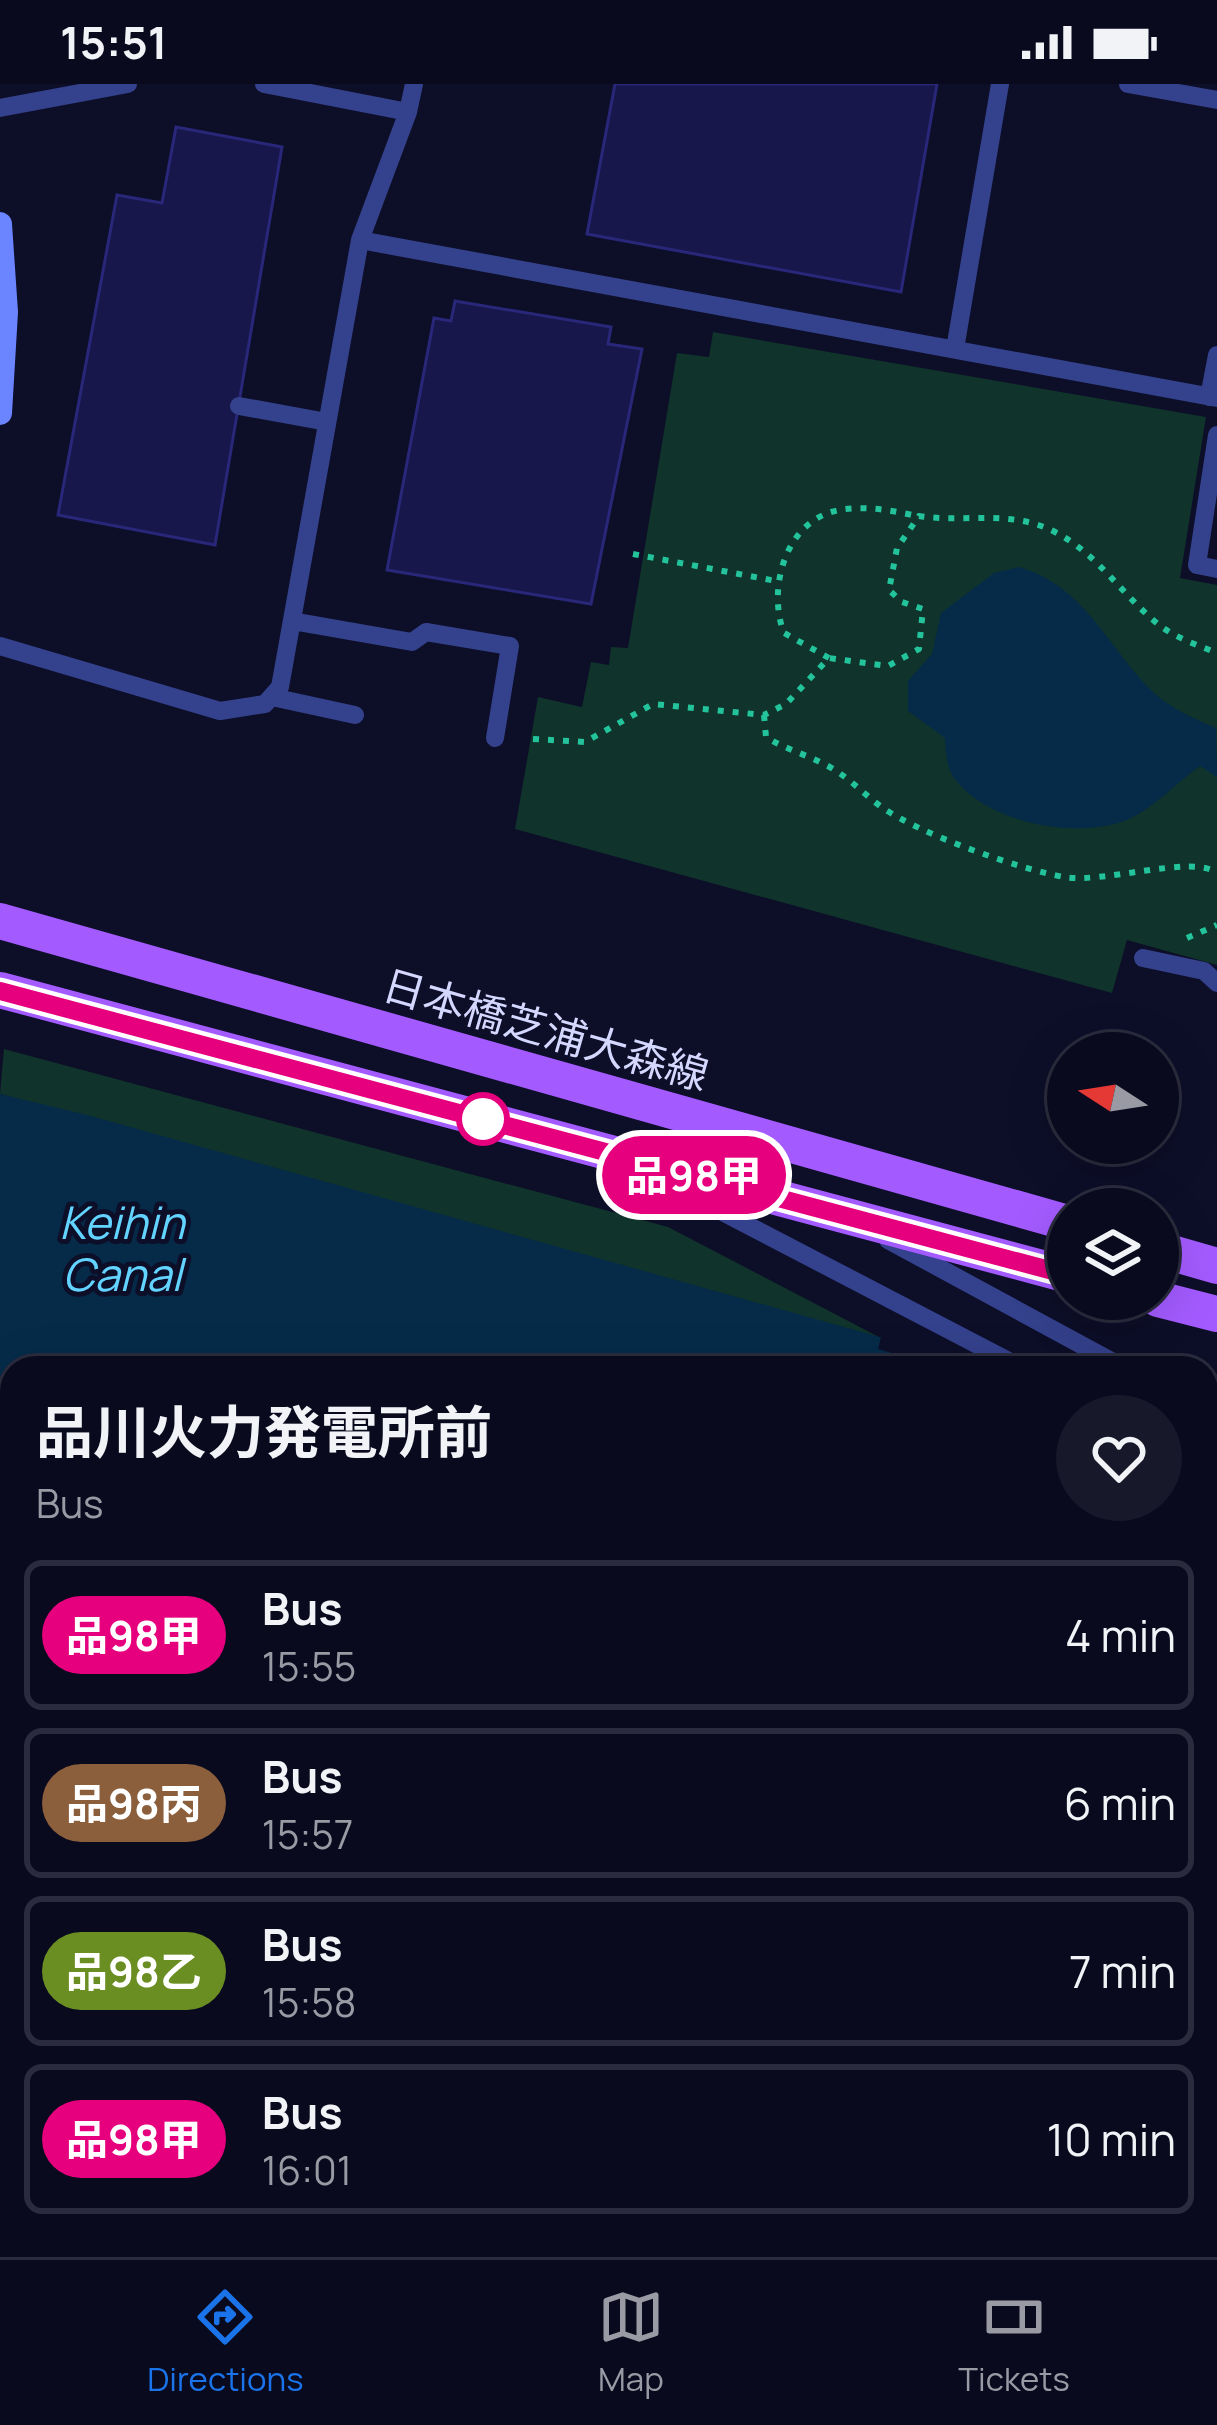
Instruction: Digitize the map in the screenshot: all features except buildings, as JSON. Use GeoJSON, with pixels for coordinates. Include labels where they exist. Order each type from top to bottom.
{"type":"FeatureCollection","features":[{"type":"Feature","properties":{"kind":"main road"},"geometry":{"type":"LineString","coordinates":[[0,224],[6,312],[0,412]]}},
{"type":"Feature","properties":{"kind":"main road","name":"日本橋芝浦大森線"},"geometry":{"type":"LineString","coordinates":[[0,921],[1047,1217]]}},
{"type":"Feature","properties":{"kind":"main road"},"geometry":{"type":"LineString","coordinates":[[0,991],[1047,1269]]}},
{"type":"Feature","properties":{"kind":"main road"},"geometry":{"type":"LineString","coordinates":[[1179,1255],[1217,1266]]}},
{"type":"Feature","properties":{"kind":"main road"},"geometry":{"type":"LineString","coordinates":[[1179,1304],[1217,1314]]}},
{"type":"Feature","properties":{"kind":"lane"},"geometry":{"type":"LineString","coordinates":[[0,108],[128,84]]}},
{"type":"Feature","properties":{"kind":"lane"},"geometry":{"type":"LineString","coordinates":[[264,84],[408,112]]}},
{"type":"Feature","properties":{"kind":"lane"},"geometry":{"type":"LineString","coordinates":[[0,646],[220,711],[265,704],[280,687],[360,240],[414,84]]}},
{"type":"Feature","properties":{"kind":"lane"},"geometry":{"type":"LineString","coordinates":[[955,350],[1000,84]]}},
{"type":"Feature","properties":{"kind":"lane"},"geometry":{"type":"LineString","coordinates":[[1128,84],[1217,100]]}},
{"type":"Feature","properties":{"kind":"lane"},"geometry":{"type":"LineString","coordinates":[[360,240],[1213,398],[1217,355]]}},
{"type":"Feature","properties":{"kind":"lane"},"geometry":{"type":"LineString","coordinates":[[239,406],[327,422]]}},
{"type":"Feature","properties":{"kind":"lane"},"geometry":{"type":"LineString","coordinates":[[1217,435],[1197,565],[1217,569]]}},
{"type":"Feature","properties":{"kind":"lane"},"geometry":{"type":"LineString","coordinates":[[292,621],[412,642],[426,632],[510,646],[495,738]]}},
{"type":"Feature","properties":{"kind":"lane"},"geometry":{"type":"LineString","coordinates":[[272,697],[356,715]]}},
{"type":"Feature","properties":{"kind":"lane"},"geometry":{"type":"LineString","coordinates":[[1143,958],[1204,971],[1217,983]]}},
{"type":"Feature","properties":{"kind":"lane"},"geometry":{"type":"LineString","coordinates":[[605,1152],[999,1356]]}},
{"type":"Feature","properties":{"kind":"lane"},"geometry":{"type":"LineString","coordinates":[[848,1216],[1100,1356]]}},
{"type":"Feature","properties":{"kind":"path"},"geometry":{"type":"LineString","coordinates":[[919,516],[897,548],[890,590],[902,602],[923,609],[919,649],[888,666],[830,658],[784,633],[775,611],[776,580],[806,528],[827,513],[854,508],[919,516],[963,523],[986,515],[1052,530],[1096,558],[1157,624],[1217,652]]}},
{"type":"Feature","properties":{"kind":"path"},"geometry":{"type":"LineString","coordinates":[[633,554],[776,580]]}},
{"type":"Feature","properties":{"kind":"path"},"geometry":{"type":"LineString","coordinates":[[532,739],[585,742],[653,704],[764,715],[786,704],[830,658]]}},
{"type":"Feature","properties":{"kind":"path"},"geometry":{"type":"LineString","coordinates":[[764,715],[766,737],[823,763],[884,810],[1024,869],[1071,878],[1133,876],[1176,865],[1209,867],[1217,873]]}},
{"type":"Feature","properties":{"kind":"green space"},"geometry":{"type":"Polygon","coordinates":[[[713,332],[1206,417],[1180,578],[1217,585],[1217,965],[1127,940],[1112,993],[515,829],[538,697],[582,707],[591,662],[609,665],[611,647],[628,648],[677,353],[709,357],[713,332]]]}},
{"type":"Feature","properties":{"kind":"green space"},"geometry":{"type":"Polygon","coordinates":[[[4,1049],[668,1227],[881,1338],[0,1094],[4,1049]]]}},
{"type":"Feature","properties":{"kind":"water"},"geometry":{"type":"Polygon","coordinates":[[[1019,567],[1061,588],[1077,602],[1157,695],[1216,728],[1217,777],[1200,766],[1134,816],[1082,828],[1012,817],[972,796],[957,782],[949,767],[945,738],[908,711],[908,681],[932,654],[941,613],[994,573],[1019,567]]]}},
{"type":"Feature","properties":{"kind":"water","name":"Keihin Canal"},"geometry":{"type":"Polygon","coordinates":[[[0,1094],[947,1356],[0,1356],[0,1094]]]}},
{"type":"Feature","properties":{"kind":"pier"},"geometry":{"type":"Polygon","coordinates":[[[855,1324],[970,1356],[902,1356],[878,1349],[881,1337],[855,1324]]]}},
{"type":"Feature","properties":{"kind":"bus line","name":"品98甲"},"geometry":{"type":"LineString","coordinates":[[0,991],[1047,1269]]}}]}
